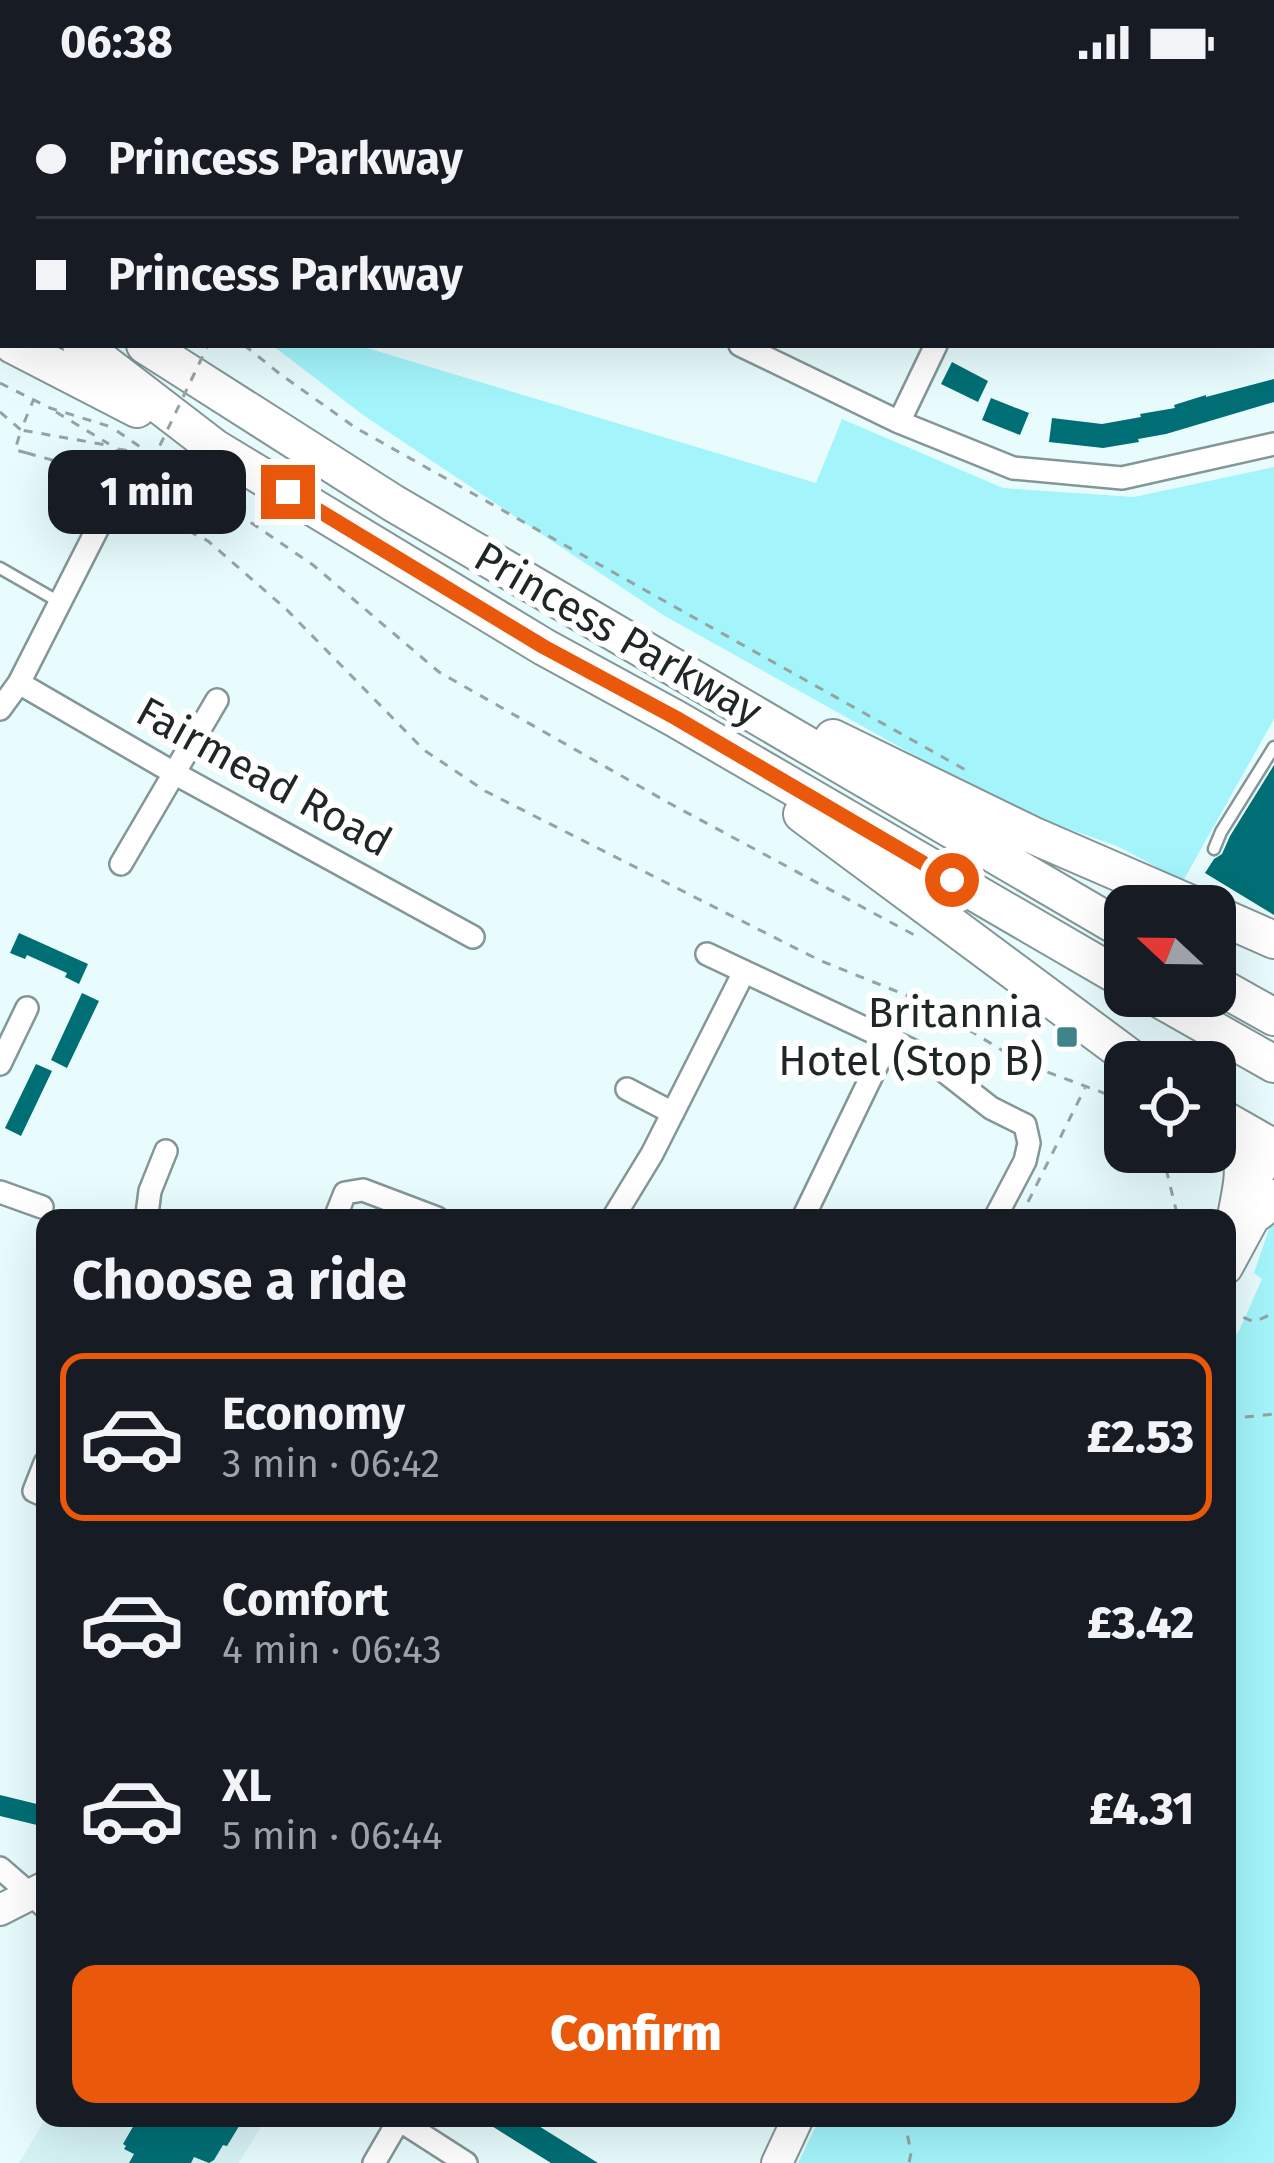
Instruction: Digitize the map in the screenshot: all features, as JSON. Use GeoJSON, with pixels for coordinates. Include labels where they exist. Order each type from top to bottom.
{"type":"FeatureCollection","features":[{"type":"Feature","properties":{"kind":"highway","name":"Princess Parkway"},"geometry":{"type":"LineString","coordinates":[[29,348],[67,355],[544,647],[676,718],[1104,968]]}},
{"type":"Feature","properties":{"kind":"highway","name":"Princess Parkway"},"geometry":{"type":"LineString","coordinates":[[150,348],[393,503],[1104,919]]}},
{"type":"Feature","properties":{"kind":"highway"},"geometry":{"type":"LineString","coordinates":[[195,348],[393,503]]}},
{"type":"Feature","properties":{"kind":"highway"},"geometry":{"type":"LineString","coordinates":[[707,687],[855,746],[1032,835],[1147,885]]}},
{"type":"Feature","properties":{"kind":"highway"},"geometry":{"type":"LineString","coordinates":[[676,718],[1107,1041]]}},
{"type":"Feature","properties":{"kind":"highway"},"geometry":{"type":"LineString","coordinates":[[1236,923],[1274,940]]}},
{"type":"Feature","properties":{"kind":"highway"},"geometry":{"type":"LineString","coordinates":[[1236,996],[1274,1017]]}},
{"type":"Feature","properties":{"kind":"highway"},"geometry":{"type":"LineString","coordinates":[[1191,1017],[1274,1064]]}},
{"type":"Feature","properties":{"kind":"highway"},"geometry":{"type":"LineString","coordinates":[[1236,1141],[1241,1148],[1243,1184],[1261,1185]]}},
{"type":"Feature","properties":{"kind":"highway"},"geometry":{"type":"LineString","coordinates":[[1236,1145],[1261,1185]]}},
{"type":"Feature","properties":{"kind":"main road"},"geometry":{"type":"LineString","coordinates":[[1236,1246],[1261,1185]]}},
{"type":"Feature","properties":{"kind":"main road"},"geometry":{"type":"LineString","coordinates":[[0,1910],[36,1897]]}},
{"type":"Feature","properties":{"kind":"main road"},"geometry":{"type":"LineString","coordinates":[[778,2163],[794,2127]]}},
{"type":"Feature","properties":{"kind":"street"},"geometry":{"type":"LineString","coordinates":[[746,348],[899,422],[1013,468],[1123,478],[1274,444]]}},
{"type":"Feature","properties":{"kind":"street"},"geometry":{"type":"LineString","coordinates":[[899,422],[935,348]]}},
{"type":"Feature","properties":{"kind":"street"},"geometry":{"type":"LineString","coordinates":[[0,709],[19,683],[110,504]]}},
{"type":"Feature","properties":{"kind":"street","name":"Fairmead Road"},"geometry":{"type":"LineString","coordinates":[[19,683],[472,937]]}},
{"type":"Feature","properties":{"kind":"street"},"geometry":{"type":"LineString","coordinates":[[121,864],[217,700]]}},
{"type":"Feature","properties":{"kind":"street"},"geometry":{"type":"LineString","coordinates":[[707,954],[926,1057],[991,1108],[1025,1125],[1029,1143],[1024,1161],[1000,1209]]}},
{"type":"Feature","properties":{"kind":"street"},"geometry":{"type":"LineString","coordinates":[[618,1209],[652,1154],[744,972]]}},
{"type":"Feature","properties":{"kind":"street"},"geometry":{"type":"LineString","coordinates":[[0,1064],[27,1008]]}},
{"type":"Feature","properties":{"kind":"street"},"geometry":{"type":"LineString","coordinates":[[807,1209],[889,1040]]}},
{"type":"Feature","properties":{"kind":"street"},"geometry":{"type":"LineString","coordinates":[[627,1089],[673,1113]]}},
{"type":"Feature","properties":{"kind":"street"},"geometry":{"type":"LineString","coordinates":[[148,1209],[166,1151]]}},
{"type":"Feature","properties":{"kind":"street"},"geometry":{"type":"LineString","coordinates":[[339,1209],[345,1193],[363,1190],[413,1209]]}},
{"type":"Feature","properties":{"kind":"street"},"geometry":{"type":"LineString","coordinates":[[0,1192],[43,1208]]}},
{"type":"Feature","properties":{"kind":"street"},"geometry":{"type":"LineString","coordinates":[[0,1868],[36,1893]]}},
{"type":"Feature","properties":{"kind":"street"},"geometry":{"type":"LineString","coordinates":[[374,2163],[393,2127]]}},
{"type":"Feature","properties":{"kind":"street"},"geometry":{"type":"LineString","coordinates":[[410,2127],[466,2163]]}},
{"type":"Feature","properties":{"kind":"lane"},"geometry":{"type":"LineString","coordinates":[[0,351],[67,355]]}},
{"type":"Feature","properties":{"kind":"lane"},"geometry":{"type":"LineString","coordinates":[[0,568],[61,603]]}},
{"type":"Feature","properties":{"kind":"lane"},"geometry":{"type":"LineString","coordinates":[[1214,849],[1274,747]]}},
{"type":"Feature","properties":{"kind":"path"},"geometry":{"type":"LineString","coordinates":[[141,485],[207,348]]}},
{"type":"Feature","properties":{"kind":"path"},"geometry":{"type":"LineString","coordinates":[[248,348],[356,428],[971,774]]}},
{"type":"Feature","properties":{"kind":"path"},"geometry":{"type":"LineString","coordinates":[[0,383],[50,408],[110,427],[313,566],[440,672],[872,914],[927,940]]}},
{"type":"Feature","properties":{"kind":"path"},"geometry":{"type":"LineString","coordinates":[[33,401],[15,450],[141,485],[160,494],[153,512]]}},
{"type":"Feature","properties":{"kind":"path"},"geometry":{"type":"LineString","coordinates":[[50,408],[115,447],[123,474],[110,504],[134,515],[140,506],[208,541],[286,609],[424,750],[485,791],[819,960],[923,1002],[1022,1063],[1104,1095]]}},
{"type":"Feature","properties":{"kind":"path"},"geometry":{"type":"LineString","coordinates":[[0,412],[21,430],[151,454]]}},
{"type":"Feature","properties":{"kind":"path"},"geometry":{"type":"LineString","coordinates":[[1025,1209],[1085,1086]]}},
{"type":"Feature","properties":{"kind":"path"},"geometry":{"type":"LineString","coordinates":[[1167,1173],[1176,1209]]}},
{"type":"Feature","properties":{"kind":"path"},"geometry":{"type":"LineString","coordinates":[[1236,1314],[1254,1322],[1274,1313]]}},
{"type":"Feature","properties":{"kind":"path"},"geometry":{"type":"LineString","coordinates":[[1236,1418],[1274,1414]]}},
{"type":"Feature","properties":{"kind":"path"},"geometry":{"type":"LineString","coordinates":[[906,2127],[909,2163]]}},
{"type":"Feature","properties":{"kind":"shaded area"},"geometry":{"type":"Polygon","coordinates":[[[276,348],[367,348],[816,483],[842,419],[1003,488],[1134,497],[1274,467],[1274,719],[1183,881],[1117,846],[1009,808],[663,615],[363,415],[276,348]]]}},
{"type":"Feature","properties":{"kind":"shaded area"},"geometry":{"type":"Polygon","coordinates":[[[1274,1214],[1274,2163],[798,2163],[816,2127],[1236,2127],[1236,1334],[1262,1279],[1254,1273],[1274,1214]]]}},
{"type":"Feature","properties":{"kind":"shaded area"},"geometry":{"type":"Polygon","coordinates":[[[41,2127],[261,2127],[239,2163],[19,2163],[41,2127]]]}},
{"type":"Feature","properties":{"kind":"building"},"geometry":{"type":"Polygon","coordinates":[[[952,362],[988,381],[978,402],[941,384],[952,362]]]}},
{"type":"Feature","properties":{"kind":"building"},"geometry":{"type":"Polygon","coordinates":[[[1274,379],[1274,402],[1139,442],[1103,448],[1049,442],[1052,418],[1102,424],[1274,379]]]}},
{"type":"Feature","properties":{"kind":"building"},"geometry":{"type":"Polygon","coordinates":[[[991,398],[1029,413],[1020,435],[982,420],[991,398]]]}},
{"type":"Feature","properties":{"kind":"building"},"geometry":{"type":"Polygon","coordinates":[[[1274,765],[1274,915],[1236,892],[1236,885],[1225,885],[1205,873],[1274,765]]]}},
{"type":"Feature","properties":{"kind":"building"},"geometry":{"type":"Polygon","coordinates":[[[19,933],[88,964],[79,984],[65,977],[67,973],[27,955],[25,959],[10,953],[19,933]]]}},
{"type":"Feature","properties":{"kind":"building"},"geometry":{"type":"Polygon","coordinates":[[[82,993],[99,1001],[67,1068],[51,1060],[82,993]]]}},
{"type":"Feature","properties":{"kind":"building"},"geometry":{"type":"Polygon","coordinates":[[[36,1064],[52,1071],[21,1136],[5,1128],[36,1064]]]}},
{"type":"Feature","properties":{"kind":"building"},"geometry":{"type":"Polygon","coordinates":[[[0,1795],[36,1804],[36,1825],[0,1816],[0,1795]]]}},
{"type":"Feature","properties":{"kind":"building"},"geometry":{"type":"Polygon","coordinates":[[[133,2127],[239,2127],[209,2163],[194,2157],[191,2163],[129,2163],[134,2154],[123,2144],[133,2127]]]}},
{"type":"Feature","properties":{"kind":"building"},"geometry":{"type":"Polygon","coordinates":[[[493,2127],[540,2127],[598,2163],[551,2163],[493,2127]]]}},
{"type":"Feature","properties":{"kind":"place","name":"Britannia Hotel (Stop B)"},"geometry":{"type":"Point","coordinates":[1067,1037]}},
{"type":"Feature","properties":{"kind":"route"},"geometry":{"type":"LineString","coordinates":[[288,492],[544,647],[676,718],[952,880]]}}]}
